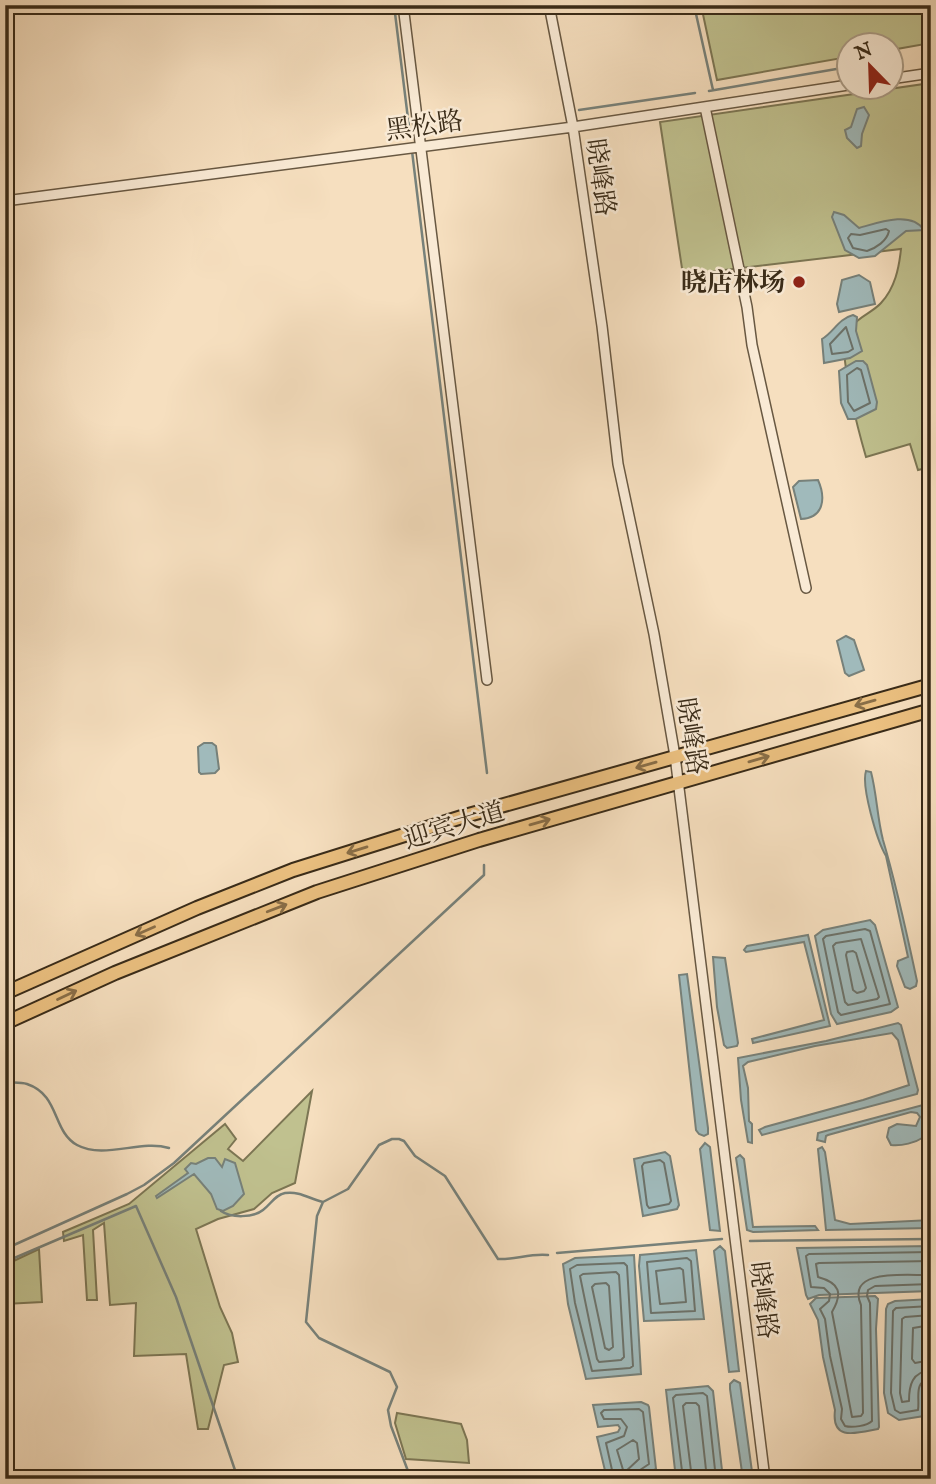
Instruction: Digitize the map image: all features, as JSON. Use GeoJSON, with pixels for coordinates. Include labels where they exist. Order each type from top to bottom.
{"type":"FeatureCollection","features":[{"type":"Feature","properties":{"kind":"highway","name":"迎宾大道"},"geometry":{"type":"LineString","coordinates":[[5,993],[197,908],[293,870],[465,816],[931,685]]}},
{"type":"Feature","properties":{"kind":"highway","name":"迎宾大道"},"geometry":{"type":"LineString","coordinates":[[5,1023],[126,968],[317,892],[479,840],[931,710]]}},
{"type":"Feature","properties":{"kind":"street"},"geometry":{"type":"LineString","coordinates":[[403,5],[487,680]]}},
{"type":"Feature","properties":{"kind":"street","name":"晓峰路"},"geometry":{"type":"LineString","coordinates":[[549,5],[573,127],[618,464],[654,634],[675,756],[765,1479]]}},
{"type":"Feature","properties":{"kind":"street"},"geometry":{"type":"LineString","coordinates":[[904,77],[931,73]]}},
{"type":"Feature","properties":{"kind":"street","name":"黑松路"},"geometry":{"type":"LineString","coordinates":[[5,201],[573,127],[834,87]]}},
{"type":"Feature","properties":{"kind":"street"},"geometry":{"type":"LineString","coordinates":[[705,107],[752,345],[806,588]]}},
{"type":"Feature","properties":{"kind":"green space"},"geometry":{"type":"Polygon","coordinates":[[[701,5],[931,5],[931,43],[904,48],[904,32],[834,32],[834,59],[717,80],[701,5]]]}},
{"type":"Feature","properties":{"kind":"green space"},"geometry":{"type":"Polygon","coordinates":[[[931,83],[931,247],[927,248],[931,268],[931,467],[918,470],[910,444],[866,457],[847,378],[844,352],[852,326],[878,306],[890,291],[901,249],[683,275],[660,122],[834,97],[834,102],[904,102],[904,87],[931,83]]]}},
{"type":"Feature","properties":{"kind":"green space"},"geometry":{"type":"Polygon","coordinates":[[[312,1091],[295,1183],[272,1193],[254,1209],[218,1219],[196,1229],[220,1307],[232,1333],[238,1362],[224,1365],[208,1429],[198,1429],[186,1354],[134,1356],[136,1303],[110,1305],[104,1223],[93,1230],[97,1300],[87,1300],[83,1235],[64,1241],[63,1232],[129,1204],[225,1124],[236,1139],[228,1149],[243,1161],[312,1091]]]}},
{"type":"Feature","properties":{"kind":"green space"},"geometry":{"type":"Polygon","coordinates":[[[39,1249],[42,1302],[5,1304],[5,1265],[39,1249]]]}},
{"type":"Feature","properties":{"kind":"green space"},"geometry":{"type":"Polygon","coordinates":[[[397,1413],[461,1424],[467,1440],[469,1463],[406,1459],[395,1423],[397,1413]]]}},
{"type":"Feature","properties":{"kind":"water"},"geometry":{"type":"Polygon","coordinates":[[[864,107],[869,115],[861,146],[857,148],[847,138],[845,130],[851,127],[857,109],[864,107]]]}},
{"type":"Feature","properties":{"kind":"water"},"geometry":{"type":"Polygon","coordinates":[[[834,212],[844,215],[859,228],[902,219],[918,224],[924,230],[906,231],[875,256],[859,258],[845,250],[832,217],[834,212]]]}},
{"type":"Feature","properties":{"kind":"water"},"geometry":{"type":"Polygon","coordinates":[[[859,275],[870,282],[875,304],[839,312],[837,304],[842,280],[859,275]]]}},
{"type":"Feature","properties":{"kind":"water"},"geometry":{"type":"Polygon","coordinates":[[[853,315],[857,317],[856,331],[862,351],[850,358],[824,363],[822,339],[844,319],[853,315]]]}},
{"type":"Feature","properties":{"kind":"water"},"geometry":{"type":"Polygon","coordinates":[[[856,361],[863,361],[867,365],[877,402],[876,409],[856,419],[848,419],[841,403],[839,371],[856,361]]]}},
{"type":"Feature","properties":{"kind":"water"},"geometry":{"type":"Polygon","coordinates":[[[818,480],[822,494],[819,511],[809,518],[801,519],[793,487],[799,481],[818,480]]]}},
{"type":"Feature","properties":{"kind":"water"},"geometry":{"type":"Polygon","coordinates":[[[846,636],[854,640],[864,670],[849,676],[845,673],[837,641],[846,636]]]}},
{"type":"Feature","properties":{"kind":"water"},"geometry":{"type":"Polygon","coordinates":[[[204,743],[216,746],[219,769],[215,773],[199,772],[198,747],[204,743]]]}},
{"type":"Feature","properties":{"kind":"water"},"geometry":{"type":"Polygon","coordinates":[[[866,771],[871,772],[881,831],[917,981],[916,986],[910,989],[905,987],[897,966],[898,961],[908,957],[886,856],[868,801],[866,771]]]}},
{"type":"Feature","properties":{"kind":"water"},"geometry":{"type":"Polygon","coordinates":[[[870,920],[875,925],[898,1007],[891,1012],[837,1024],[831,1014],[815,936],[823,930],[870,920]]]}},
{"type":"Feature","properties":{"kind":"water"},"geometry":{"type":"Polygon","coordinates":[[[808,935],[830,1026],[753,1043],[752,1039],[824,1020],[804,942],[746,952],[744,950],[747,946],[808,935]]]}},
{"type":"Feature","properties":{"kind":"water"},"geometry":{"type":"Polygon","coordinates":[[[713,957],[725,958],[737,1046],[727,1048],[724,1045],[717,1007],[713,957]]]}},
{"type":"Feature","properties":{"kind":"water"},"geometry":{"type":"Polygon","coordinates":[[[687,974],[708,1128],[708,1134],[704,1136],[696,1130],[679,975],[687,974]]]}},
{"type":"Feature","properties":{"kind":"water"},"geometry":{"type":"Polygon","coordinates":[[[898,1023],[901,1025],[917,1094],[762,1135],[759,1130],[765,1127],[909,1085],[898,1040],[892,1033],[815,1046],[748,1062],[743,1066],[748,1088],[749,1121],[752,1124],[752,1143],[748,1142],[738,1058],[826,1041],[898,1023]]]}},
{"type":"Feature","properties":{"kind":"water"},"geometry":{"type":"Polygon","coordinates":[[[923,1105],[931,1136],[931,1190],[924,1137],[913,1142],[891,1145],[887,1137],[889,1128],[897,1124],[916,1126],[920,1117],[917,1113],[911,1112],[828,1135],[825,1142],[817,1140],[818,1133],[923,1105]]]}},
{"type":"Feature","properties":{"kind":"water"},"geometry":{"type":"Polygon","coordinates":[[[705,1143],[710,1147],[720,1231],[710,1230],[700,1149],[705,1143]]]}},
{"type":"Feature","properties":{"kind":"water"},"geometry":{"type":"Polygon","coordinates":[[[822,1147],[835,1220],[850,1224],[931,1220],[931,1228],[826,1230],[818,1149],[822,1147]]]}},
{"type":"Feature","properties":{"kind":"water"},"geometry":{"type":"Polygon","coordinates":[[[665,1152],[670,1156],[679,1205],[677,1209],[643,1216],[634,1159],[665,1152]]]}},
{"type":"Feature","properties":{"kind":"water"},"geometry":{"type":"Polygon","coordinates":[[[740,1155],[744,1159],[753,1227],[815,1226],[818,1230],[747,1230],[736,1158],[740,1155]]]}},
{"type":"Feature","properties":{"kind":"water"},"geometry":{"type":"Polygon","coordinates":[[[208,1158],[215,1158],[222,1167],[225,1159],[235,1163],[244,1194],[233,1206],[223,1211],[217,1209],[211,1194],[194,1174],[157,1198],[156,1196],[188,1173],[185,1169],[191,1163],[196,1164],[208,1158]]]}},
{"type":"Feature","properties":{"kind":"water"},"geometry":{"type":"Polygon","coordinates":[[[720,1246],[725,1251],[739,1371],[729,1372],[714,1251],[720,1246]]]}},
{"type":"Feature","properties":{"kind":"water"},"geometry":{"type":"Polygon","coordinates":[[[931,1246],[931,1291],[819,1295],[808,1299],[806,1295],[797,1248],[931,1246]]]}},
{"type":"Feature","properties":{"kind":"water"},"geometry":{"type":"Polygon","coordinates":[[[696,1250],[704,1319],[644,1321],[640,1255],[696,1250]]]}},
{"type":"Feature","properties":{"kind":"water"},"geometry":{"type":"Polygon","coordinates":[[[634,1255],[641,1374],[586,1379],[568,1304],[563,1264],[575,1258],[634,1255]]]}},
{"type":"Feature","properties":{"kind":"water"},"geometry":{"type":"Polygon","coordinates":[[[875,1296],[878,1299],[876,1329],[879,1427],[847,1433],[837,1427],[818,1320],[810,1304],[816,1298],[875,1296]]]}},
{"type":"Feature","properties":{"kind":"water"},"geometry":{"type":"Polygon","coordinates":[[[931,1299],[931,1385],[925,1390],[927,1412],[924,1416],[899,1420],[888,1413],[884,1393],[886,1309],[888,1304],[895,1301],[931,1299]]]}},
{"type":"Feature","properties":{"kind":"water"},"geometry":{"type":"Polygon","coordinates":[[[734,1380],[740,1383],[753,1479],[743,1479],[730,1389],[734,1380]]]}},
{"type":"Feature","properties":{"kind":"water"},"geometry":{"type":"Polygon","coordinates":[[[708,1386],[713,1391],[723,1479],[676,1479],[666,1390],[708,1386]]]}},
{"type":"Feature","properties":{"kind":"water"},"geometry":{"type":"Polygon","coordinates":[[[641,1402],[649,1407],[656,1469],[635,1479],[607,1479],[597,1437],[618,1432],[620,1428],[618,1425],[598,1427],[593,1405],[641,1402]]]}},
{"type":"Feature","properties":{"kind":"waterway"},"geometry":{"type":"LineString","coordinates":[[394,5],[410,135]]}},
{"type":"Feature","properties":{"kind":"waterway"},"geometry":{"type":"LineString","coordinates":[[694,5],[713,90]]}},
{"type":"Feature","properties":{"kind":"waterway"},"geometry":{"type":"LineString","coordinates":[[709,91],[834,69]]}},
{"type":"Feature","properties":{"kind":"waterway"},"geometry":{"type":"LineString","coordinates":[[579,110],[695,93]]}},
{"type":"Feature","properties":{"kind":"waterway"},"geometry":{"type":"LineString","coordinates":[[412,151],[487,773]]}},
{"type":"Feature","properties":{"kind":"waterway"},"geometry":{"type":"LineString","coordinates":[[5,1249],[127,1194],[174,1163],[484,875],[484,865]]}},
{"type":"Feature","properties":{"kind":"waterway"},"geometry":{"type":"LineString","coordinates":[[5,1082],[24,1083],[38,1089],[51,1104],[63,1131],[77,1145],[99,1151],[146,1146],[169,1148]]}},
{"type":"Feature","properties":{"kind":"waterway"},"geometry":{"type":"LineString","coordinates":[[221,1211],[236,1216],[254,1215],[285,1193],[300,1194],[323,1202],[348,1189],[379,1145],[399,1139],[404,1141],[415,1156],[445,1176],[498,1259],[548,1255]]}},
{"type":"Feature","properties":{"kind":"waterway"},"geometry":{"type":"LineString","coordinates":[[323,1202],[317,1216],[306,1322],[319,1338],[390,1372],[397,1387],[388,1410],[391,1426],[411,1479]]}},
{"type":"Feature","properties":{"kind":"waterway"},"geometry":{"type":"LineString","coordinates":[[5,1262],[136,1206],[176,1297],[238,1479]]}},
{"type":"Feature","properties":{"kind":"waterway"},"geometry":{"type":"LineString","coordinates":[[557,1253],[722,1239]]}},
{"type":"Feature","properties":{"kind":"waterway"},"geometry":{"type":"LineString","coordinates":[[750,1241],[931,1239]]}},
{"type":"Feature","properties":{"kind":"waterway"},"geometry":{"type":"LineString","coordinates":[[567,1479],[580,1475]]}},
{"type":"Feature","properties":{"kind":"place","name":"晓店林场"},"geometry":{"type":"Point","coordinates":[799,282]}}]}
